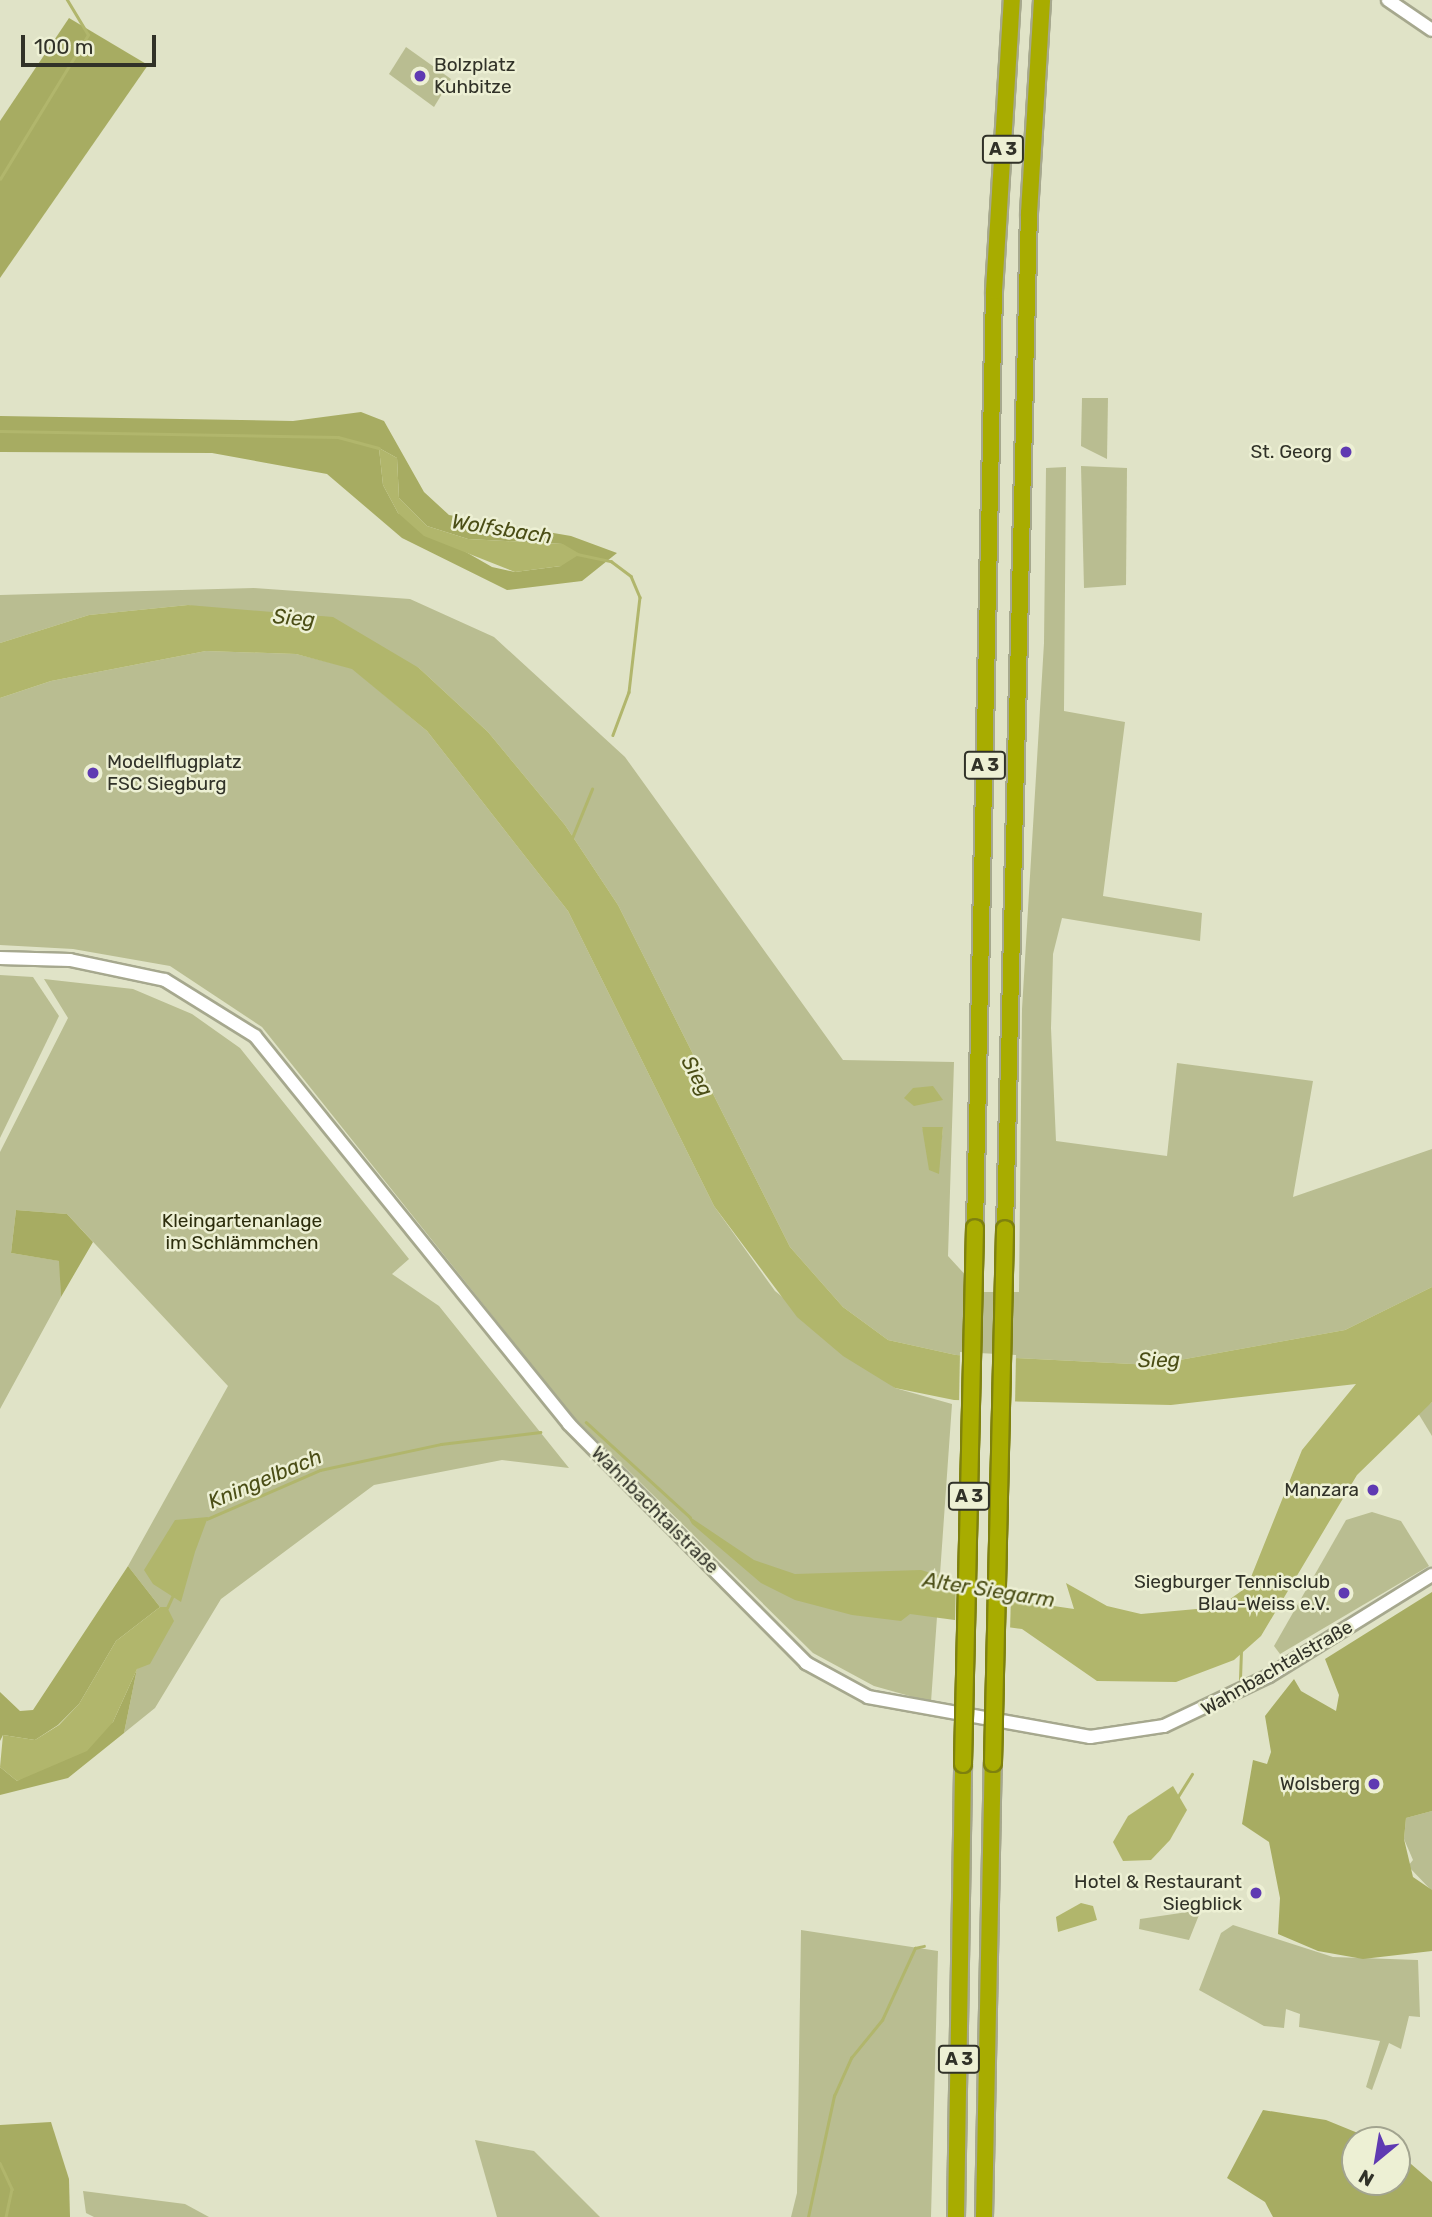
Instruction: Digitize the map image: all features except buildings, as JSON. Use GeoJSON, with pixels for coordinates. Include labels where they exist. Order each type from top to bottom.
{"type":"FeatureCollection","features":[{"type":"Feature","properties":{"kind":"highway","name":"A 3"},"geometry":{"type":"LineString","coordinates":[[956,2217],[962,1764],[991,462],[1012,0]]}},
{"type":"Feature","properties":{"kind":"highway","name":"A 3"},"geometry":{"type":"LineString","coordinates":[[984,2217],[1023,463],[1042,0]]}},
{"type":"Feature","properties":{"kind":"main road"},"geometry":{"type":"LineString","coordinates":[[1388,0],[1432,30]]}},
{"type":"Feature","properties":{"kind":"main road","name":"Wahnbachtalstraße"},"geometry":{"type":"LineString","coordinates":[[0,958],[70,960],[165,979],[255,1035],[569,1424],[806,1663],[868,1698],[1090,1737],[1164,1726],[1269,1676],[1432,1575]]}},
{"type":"Feature","properties":{"kind":"green space","name":"Bolzplatz Kuhbitze"},"geometry":{"type":"Polygon","coordinates":[[[406,47],[451,79],[434,107],[389,74],[406,47]]]}},
{"type":"Feature","properties":{"kind":"green space"},"geometry":{"type":"Polygon","coordinates":[[[1082,398],[1108,398],[1107,459],[1081,446],[1082,398]]]}},
{"type":"Feature","properties":{"kind":"green space"},"geometry":{"type":"Polygon","coordinates":[[[1081,466],[1127,468],[1126,585],[1084,588],[1081,466]]]}},
{"type":"Feature","properties":{"kind":"green space"},"geometry":{"type":"Polygon","coordinates":[[[1066,467],[1064,711],[1125,722],[1103,896],[1202,913],[1200,941],[1062,918],[1053,954],[1051,1028],[1056,1141],[1167,1156],[1177,1063],[1313,1081],[1293,1197],[1432,1149],[1432,1287],[1345,1330],[1152,1365],[956,1355],[888,1340],[843,1307],[790,1247],[618,905],[565,825],[488,732],[419,668],[188,605],[89,615],[0,643],[0,595],[254,588],[410,599],[494,637],[625,757],[843,1060],[954,1062],[948,1256],[981,1292],[1019,1292],[1022,1009],[1044,643],[1046,468],[1066,467]],[[922,1127],[938,1173],[943,1127],[922,1127]]]}},
{"type":"Feature","properties":{"kind":"green space"},"geometry":{"type":"Polygon","coordinates":[[[206,651],[296,654],[352,668],[427,731],[568,911],[714,1206],[775,1291],[895,1388],[952,1404],[931,1702],[874,1686],[813,1653],[570,1413],[262,1027],[170,966],[73,949],[0,945],[0,698],[51,681],[206,651]]]}},
{"type":"Feature","properties":{"kind":"green space"},"geometry":{"type":"Polygon","coordinates":[[[0,975],[33,977],[59,1016],[0,1138],[0,975]]]}},
{"type":"Feature","properties":{"kind":"green space","name":"Kleingartenanlage im Schlämmchen"},"geometry":{"type":"Polygon","coordinates":[[[44,979],[133,989],[192,1014],[240,1048],[409,1259],[392,1274],[439,1306],[569,1468],[502,1460],[374,1485],[221,1599],[155,1708],[124,1733],[137,1669],[167,1607],[160,1607],[128,1566],[228,1386],[67,1214],[16,1210],[11,1253],[60,1261],[61,1297],[0,1409],[0,1152],[68,1018],[44,979]]]}},
{"type":"Feature","properties":{"kind":"green space"},"geometry":{"type":"Polygon","coordinates":[[[1432,1402],[1432,1436],[1418,1413],[1432,1402]]]}},
{"type":"Feature","properties":{"kind":"green space","name":"Siegburger Tennisclub Blau-Weiss e.V."},"geometry":{"type":"Polygon","coordinates":[[[1372,1512],[1401,1521],[1429,1566],[1280,1654],[1274,1646],[1346,1520],[1372,1512]]]}},
{"type":"Feature","properties":{"kind":"green space"},"geometry":{"type":"Polygon","coordinates":[[[1432,1811],[1431,1890],[1408,1866],[1413,1860],[1404,1839],[1406,1818],[1432,1811]]]}},
{"type":"Feature","properties":{"kind":"green space"},"geometry":{"type":"Polygon","coordinates":[[[1201,1910],[1189,1940],[1139,1929],[1140,1919],[1201,1910]]]}},
{"type":"Feature","properties":{"kind":"green space"},"geometry":{"type":"Polygon","coordinates":[[[1233,1925],[1333,1957],[1418,1960],[1420,2017],[1409,2016],[1401,2049],[1389,2043],[1372,2090],[1366,2087],[1380,2041],[1299,2027],[1300,2014],[1286,2009],[1284,2028],[1264,2026],[1199,1990],[1221,1933],[1233,1925]]]}},
{"type":"Feature","properties":{"kind":"green space"},"geometry":{"type":"Polygon","coordinates":[[[801,1930],[938,1951],[931,2217],[791,2217],[797,2193],[801,1930]]]}},
{"type":"Feature","properties":{"kind":"green space"},"geometry":{"type":"Polygon","coordinates":[[[475,2140],[534,2151],[600,2217],[497,2217],[475,2140]]]}},
{"type":"Feature","properties":{"kind":"green space"},"geometry":{"type":"Polygon","coordinates":[[[83,2191],[185,2204],[209,2217],[94,2217],[86,2213],[83,2191]]]}},
{"type":"Feature","properties":{"kind":"shaded area"},"geometry":{"type":"Polygon","coordinates":[[[69,18],[148,65],[0,278],[0,121],[69,18]]]}},
{"type":"Feature","properties":{"kind":"shaded area"},"geometry":{"type":"Polygon","coordinates":[[[361,412],[384,421],[424,492],[449,515],[571,536],[617,553],[582,581],[507,590],[402,538],[327,474],[212,453],[0,452],[0,416],[293,421],[361,412]],[[379,448],[383,485],[398,513],[492,567],[515,572],[561,566],[563,544],[468,539],[427,526],[399,498],[397,458],[379,448]]]}},
{"type":"Feature","properties":{"kind":"shaded area"},"geometry":{"type":"Polygon","coordinates":[[[16,1210],[67,1214],[93,1242],[61,1297],[59,1261],[11,1253],[16,1210]]]}},
{"type":"Feature","properties":{"kind":"shaded area"},"geometry":{"type":"Polygon","coordinates":[[[128,1566],[160,1607],[116,1641],[79,1704],[58,1725],[35,1740],[3,1735],[0,1741],[0,1692],[20,1711],[33,1710],[128,1566]]]}},
{"type":"Feature","properties":{"kind":"shaded area"},"geometry":{"type":"Polygon","coordinates":[[[1432,1592],[1432,1811],[1406,1818],[1404,1839],[1413,1877],[1432,1890],[1432,1951],[1363,1959],[1318,1951],[1278,1934],[1280,1898],[1269,1842],[1242,1824],[1253,1760],[1267,1764],[1271,1752],[1265,1716],[1294,1679],[1301,1691],[1336,1711],[1339,1695],[1325,1659],[1432,1592]]]}},
{"type":"Feature","properties":{"kind":"shaded area"},"geometry":{"type":"Polygon","coordinates":[[[137,1669],[124,1733],[68,1778],[0,1795],[0,1767],[17,1781],[113,1722],[137,1669]]]}},
{"type":"Feature","properties":{"kind":"shaded area"},"geometry":{"type":"Polygon","coordinates":[[[1263,2110],[1326,2120],[1341,2126],[1341,2196],[1411,2196],[1411,2164],[1432,2182],[1432,2217],[1273,2217],[1265,2202],[1227,2178],[1263,2110]]]}},
{"type":"Feature","properties":{"kind":"shaded area"},"geometry":{"type":"Polygon","coordinates":[[[51,2122],[69,2179],[70,2217],[0,2217],[0,2125],[51,2122]]]}},
{"type":"Feature","properties":{"kind":"water"},"geometry":{"type":"Polygon","coordinates":[[[379,448],[397,458],[399,498],[427,526],[468,539],[563,544],[580,554],[561,566],[515,572],[424,536],[398,513],[383,485],[379,448]]]}},
{"type":"Feature","properties":{"kind":"water","name":"Sieg"},"geometry":{"type":"Polygon","coordinates":[[[188,605],[333,617],[419,668],[488,732],[565,825],[618,905],[790,1247],[843,1307],[888,1340],[956,1355],[1152,1365],[1345,1330],[1432,1287],[1432,1402],[1357,1475],[1261,1636],[1234,1660],[1176,1682],[1097,1681],[1022,1629],[910,1614],[901,1621],[852,1615],[795,1600],[761,1583],[692,1524],[687,1515],[754,1560],[795,1574],[921,1570],[1020,1601],[1074,1609],[1066,1583],[1107,1606],[1141,1614],[1219,1607],[1247,1587],[1302,1450],[1356,1384],[1171,1405],[954,1400],[895,1388],[843,1356],[797,1317],[714,1206],[568,911],[427,731],[352,669],[296,654],[206,651],[51,681],[0,698],[0,643],[89,615],[188,605]]]}},
{"type":"Feature","properties":{"kind":"water"},"geometry":{"type":"Polygon","coordinates":[[[933,1086],[943,1100],[914,1106],[904,1098],[913,1088],[933,1086]]]}},
{"type":"Feature","properties":{"kind":"water"},"geometry":{"type":"Polygon","coordinates":[[[922,1127],[943,1127],[939,1174],[929,1170],[922,1127]]]}},
{"type":"Feature","properties":{"kind":"water"},"geometry":{"type":"Polygon","coordinates":[[[208,1517],[181,1602],[153,1584],[144,1570],[175,1520],[208,1517]]]}},
{"type":"Feature","properties":{"kind":"water"},"geometry":{"type":"Polygon","coordinates":[[[160,1607],[167,1607],[174,1621],[150,1664],[137,1669],[113,1722],[87,1751],[17,1781],[0,1767],[3,1735],[35,1740],[59,1725],[79,1704],[116,1641],[160,1607]]]}},
{"type":"Feature","properties":{"kind":"water"},"geometry":{"type":"Polygon","coordinates":[[[1173,1786],[1187,1810],[1170,1840],[1151,1860],[1123,1861],[1113,1842],[1128,1816],[1173,1786]]]}},
{"type":"Feature","properties":{"kind":"water"},"geometry":{"type":"Polygon","coordinates":[[[1081,1903],[1093,1906],[1097,1920],[1058,1932],[1056,1917],[1081,1903]]]}},
{"type":"Feature","properties":{"kind":"pier"},"geometry":{"type":"Polygon","coordinates":[[[960,1352],[1016,1355],[1015,1405],[959,1404],[960,1352]]]}},
{"type":"Feature","properties":{"kind":"pier"},"geometry":{"type":"Polygon","coordinates":[[[956,1577],[1011,1595],[1010,1631],[955,1624],[956,1577]]]}},
{"type":"Feature","properties":{"kind":"waterway","name":"Wolfsbach"},"geometry":{"type":"LineString","coordinates":[[0,179],[88,35],[67,0]]}},
{"type":"Feature","properties":{"kind":"waterway","name":"Wolfsbach"},"geometry":{"type":"LineString","coordinates":[[0,431],[338,437],[379,448]]}},
{"type":"Feature","properties":{"kind":"waterway","name":"Wolfsbach"},"geometry":{"type":"LineString","coordinates":[[577,554],[611,561],[631,576],[640,597],[629,692],[613,735]]}},
{"type":"Feature","properties":{"kind":"waterway","name":"Wolfsbach"},"geometry":{"type":"LineString","coordinates":[[572,838],[592,789]]}},
{"type":"Feature","properties":{"kind":"waterway","name":"Kningelbach"},"geometry":{"type":"LineString","coordinates":[[586,1422],[690,1517]]}},
{"type":"Feature","properties":{"kind":"waterway","name":"Kningelbach"},"geometry":{"type":"LineString","coordinates":[[207,1519],[320,1470],[441,1444],[540,1432]]}},
{"type":"Feature","properties":{"kind":"waterway","name":"Kningelbach"},"geometry":{"type":"LineString","coordinates":[[167,1608],[173,1595]]}},
{"type":"Feature","properties":{"kind":"waterway"},"geometry":{"type":"LineString","coordinates":[[1240,1679],[1241,1651]]}},
{"type":"Feature","properties":{"kind":"waterway"},"geometry":{"type":"LineString","coordinates":[[1177,1798],[1192,1774]]}},
{"type":"Feature","properties":{"kind":"waterway"},"geometry":{"type":"LineString","coordinates":[[808,2217],[834,2096],[851,2058],[882,2020],[915,1948],[924,1946]]}},
{"type":"Feature","properties":{"kind":"waterway"},"geometry":{"type":"LineString","coordinates":[[0,2163],[12,2189],[6,2217]]}},
{"type":"Feature","properties":{"kind":"place","name":"Bolzplatz Kuhbitze"},"geometry":{"type":"Point","coordinates":[420,76]}},
{"type":"Feature","properties":{"kind":"place","name":"St. Georg"},"geometry":{"type":"Point","coordinates":[1346,452]}},
{"type":"Feature","properties":{"kind":"place","name":"Modellflugplatz FSC Siegburg"},"geometry":{"type":"Point","coordinates":[93,773]}},
{"type":"Feature","properties":{"kind":"place","name":"Manzara"},"geometry":{"type":"Point","coordinates":[1373,1490]}},
{"type":"Feature","properties":{"kind":"place","name":"Siegburger Tennisclub Blau-Weiss e.V."},"geometry":{"type":"Point","coordinates":[1344,1593]}},
{"type":"Feature","properties":{"kind":"place","name":"Wolsberg"},"geometry":{"type":"Point","coordinates":[1374,1784]}},
{"type":"Feature","properties":{"kind":"place","name":"Hotel & Restaurant Siegblick"},"geometry":{"type":"Point","coordinates":[1256,1893]}},
{"type":"Feature","properties":{"kind":"water label","name":"Alter Siegarm"},"geometry":{"type":"Point","coordinates":[989,1590]}}]}
